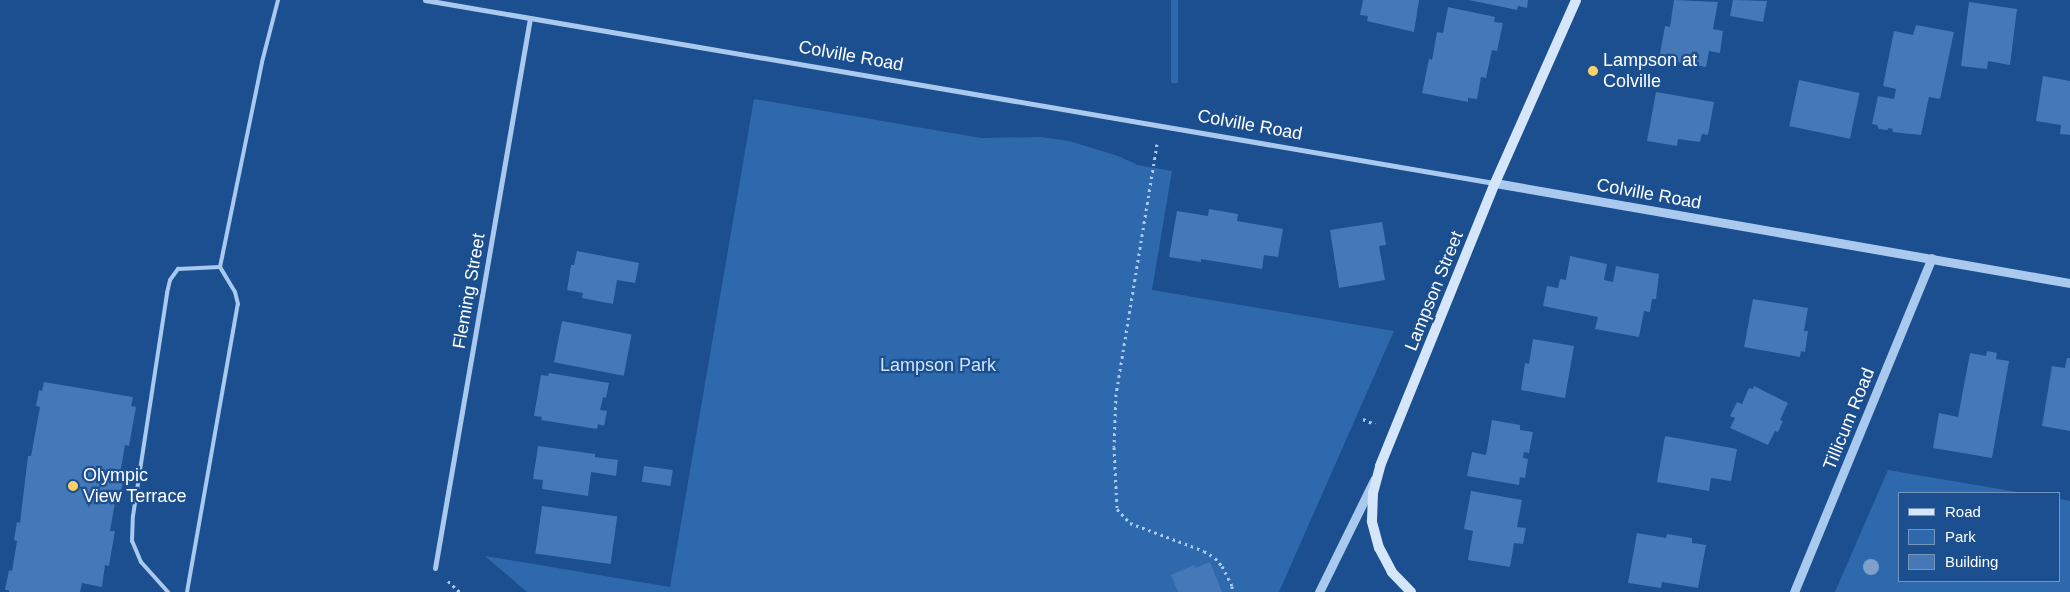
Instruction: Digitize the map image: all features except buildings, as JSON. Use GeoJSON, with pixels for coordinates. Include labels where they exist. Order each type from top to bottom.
{"type":"FeatureCollection","features":[{"type":"Feature","properties":{"kind":"main road","name":"Lampson Street"},"geometry":{"type":"LineString","coordinates":[[1380,466],[1495,183],[1576,0]]}},
{"type":"Feature","properties":{"kind":"main road"},"geometry":{"type":"LineString","coordinates":[[1380,466],[1372,503],[1372,521],[1379,548],[1392,572],[1411,592]]}},
{"type":"Feature","properties":{"kind":"street","name":"Colville Road"},"geometry":{"type":"LineString","coordinates":[[425,0],[2070,283]]}},
{"type":"Feature","properties":{"kind":"street","name":"Fleming Street"},"geometry":{"type":"LineString","coordinates":[[435,568],[530,18]]}},
{"type":"Feature","properties":{"kind":"street","name":"Tillicum Road"},"geometry":{"type":"LineString","coordinates":[[1794,592],[1932,258]]}},
{"type":"Feature","properties":{"kind":"street","name":"Lampson Street"},"geometry":{"type":"LineString","coordinates":[[1319,592],[1380,466]]}},
{"type":"Feature","properties":{"kind":"lane"},"geometry":{"type":"LineString","coordinates":[[186,592],[238,304],[235,292],[220,267],[262,62],[278,0]]}},
{"type":"Feature","properties":{"kind":"lane"},"geometry":{"type":"LineString","coordinates":[[168,592],[142,562],[132,541],[133,516],[167,293],[170,280],[178,269],[220,267]]}},
{"type":"Feature","properties":{"kind":"path"},"geometry":{"type":"LineString","coordinates":[[1160,126],[1116,394],[1115,500],[1117,509],[1130,523],[1204,551],[1215,558],[1222,566],[1232,586],[1232,592]]}},
{"type":"Feature","properties":{"kind":"green space"},"geometry":{"type":"Polygon","coordinates":[[[1171,0],[1178,0],[1178,83],[1171,83],[1171,0]]]}},
{"type":"Feature","properties":{"kind":"green space","name":"Lampson Park"},"geometry":{"type":"Polygon","coordinates":[[[754,99],[981,138],[1040,137],[1069,141],[1118,156],[1138,165],[1172,171],[1152,290],[1394,331],[1279,592],[527,592],[485,556],[670,587],[754,99]]]}},
{"type":"Feature","properties":{"kind":"green space"},"geometry":{"type":"Polygon","coordinates":[[[1888,470],[2017,492],[1898,492],[1898,582],[2060,582],[2060,499],[2070,501],[2070,592],[1835,592],[1888,470]]]}},
{"type":"Feature","properties":{"kind":"place","name":"Lampson at Colville"},"geometry":{"type":"Point","coordinates":[1593,71]}},
{"type":"Feature","properties":{"kind":"place","name":"Olympic View Terrace"},"geometry":{"type":"Point","coordinates":[73,486]}}]}
